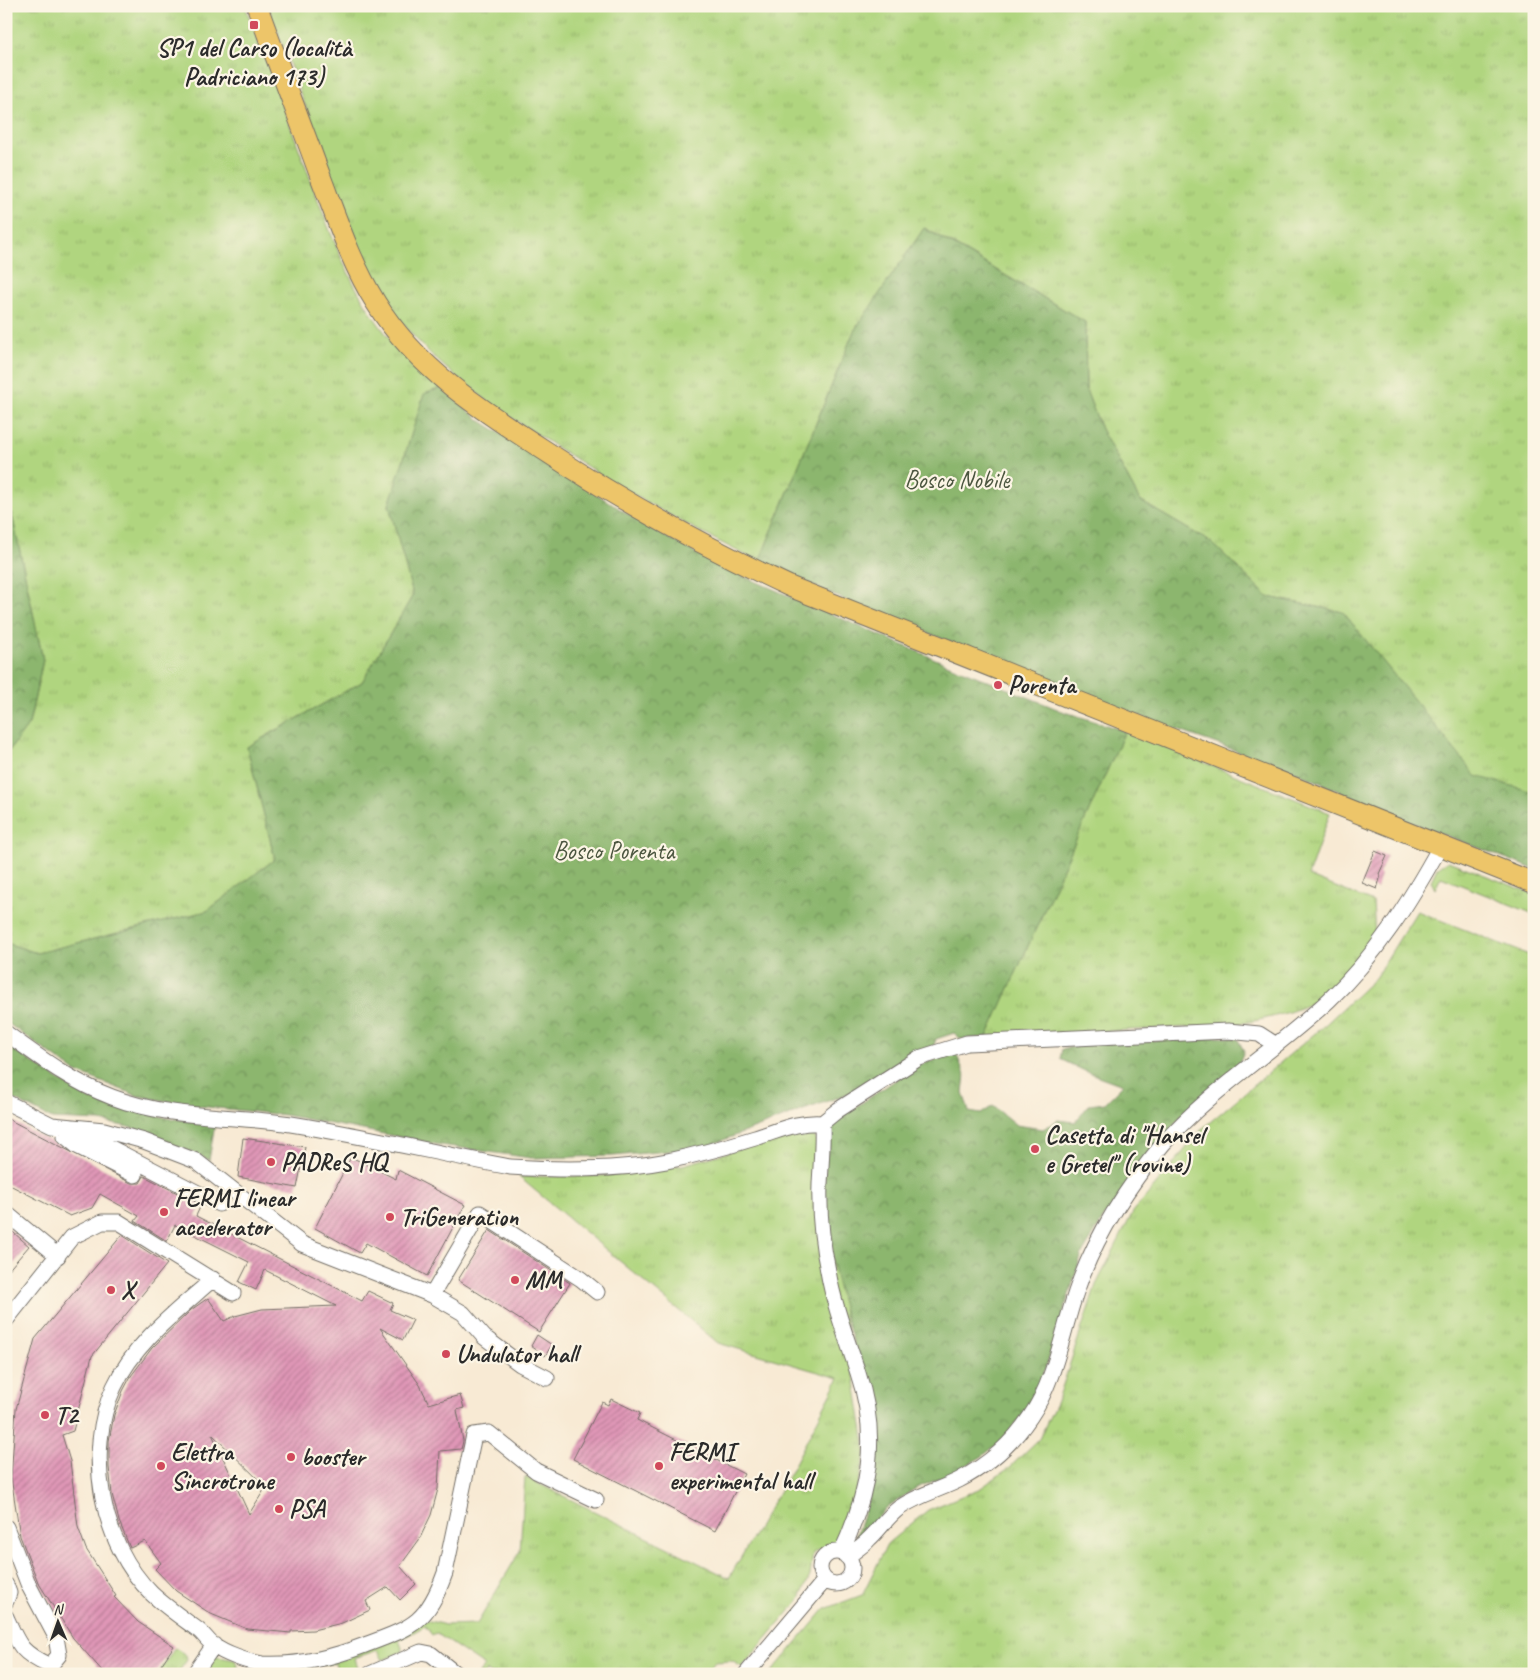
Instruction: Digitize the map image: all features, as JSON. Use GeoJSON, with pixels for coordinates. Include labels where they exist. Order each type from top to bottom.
{"type":"FeatureCollection","features":[{"type":"Feature","properties":{"kind":"main road"},"geometry":{"type":"LineString","coordinates":[[257,6],[344,237],[368,290],[386,318],[415,353],[438,376],[487,413],[600,486],[674,530],[791,587],[1534,883]]}},
{"type":"Feature","properties":{"kind":"street"},"geometry":{"type":"LineString","coordinates":[[822,1123],[820,1185],[823,1241],[839,1318],[866,1401],[870,1430],[870,1458],[866,1486],[858,1517],[844,1555],[851,1568],[847,1579],[836,1584],[825,1580],[821,1574],[821,1562],[829,1554],[844,1555],[868,1541],[899,1509],[928,1492],[958,1480],[984,1465],[1020,1431],[1036,1409],[1047,1386],[1077,1288],[1097,1243],[1137,1178],[1164,1143],[1186,1121],[1329,999],[1363,964],[1416,889],[1441,845]]}},
{"type":"Feature","properties":{"kind":"street"},"geometry":{"type":"LineString","coordinates":[[6,1033],[58,1071],[82,1085],[114,1098],[142,1106],[293,1124],[510,1167],[578,1169],[665,1161],[708,1151],[795,1125],[808,1122],[822,1123],[838,1110],[918,1058],[968,1043],[1228,1031],[1259,1034],[1276,1045]]}},
{"type":"Feature","properties":{"kind":"street"},"geometry":{"type":"LineString","coordinates":[[6,1102],[52,1125],[109,1147],[220,1204]]}},
{"type":"Feature","properties":{"kind":"street"},"geometry":{"type":"LineString","coordinates":[[52,1125],[77,1146],[135,1175]]}},
{"type":"Feature","properties":{"kind":"street"},"geometry":{"type":"LineString","coordinates":[[52,1125],[104,1130],[128,1136],[196,1161],[302,1244],[432,1295],[463,1313],[484,1337],[520,1364],[547,1378]]}},
{"type":"Feature","properties":{"kind":"street"},"geometry":{"type":"LineString","coordinates":[[6,1213],[58,1256]]}},
{"type":"Feature","properties":{"kind":"street"},"geometry":{"type":"LineString","coordinates":[[432,1295],[480,1213],[581,1279],[596,1292]]}},
{"type":"Feature","properties":{"kind":"street"},"geometry":{"type":"LineString","coordinates":[[6,1320],[72,1237],[102,1222],[120,1222],[233,1293]]}},
{"type":"Feature","properties":{"kind":"street"},"geometry":{"type":"LineString","coordinates":[[213,1279],[146,1340],[114,1387],[100,1434],[100,1477],[106,1519],[127,1560],[152,1593],[201,1632],[214,1645],[230,1654],[261,1664],[319,1659],[342,1654],[396,1633],[426,1614],[445,1573],[474,1435],[481,1432],[489,1433],[536,1471],[596,1500]]}},
{"type":"Feature","properties":{"kind":"street"},"geometry":{"type":"LineString","coordinates":[[6,1527],[29,1586],[56,1637],[59,1655],[49,1671],[29,1657],[18,1642],[6,1618]]}},
{"type":"Feature","properties":{"kind":"street"},"geometry":{"type":"LineString","coordinates":[[746,1674],[825,1580]]}},
{"type":"Feature","properties":{"kind":"street"},"geometry":{"type":"LineString","coordinates":[[6,1585],[9,1594],[6,1601]]}},
{"type":"Feature","properties":{"kind":"street"},"geometry":{"type":"LineString","coordinates":[[194,1674],[214,1645]]}},
{"type":"Feature","properties":{"kind":"street"},"geometry":{"type":"LineString","coordinates":[[374,1673],[422,1652],[431,1654],[457,1674]]}},
{"type":"Feature","properties":{"kind":"green space"},"geometry":{"type":"Polygon","coordinates":[[[6,6],[245,6],[328,227],[355,286],[391,340],[414,365],[441,388],[389,505],[413,595],[362,682],[247,747],[275,859],[207,911],[37,953],[6,943],[6,755],[29,724],[43,660],[12,514],[6,508],[6,6]]]}},
{"type":"Feature","properties":{"kind":"green space"},"geometry":{"type":"Polygon","coordinates":[[[268,6],[1534,6],[1534,792],[1475,777],[1343,612],[1268,597],[1212,543],[1140,501],[1101,429],[1086,390],[1085,322],[925,228],[854,331],[759,562],[656,507],[580,462],[483,398],[439,362],[400,320],[383,296],[367,268],[354,238],[268,6]]]}},
{"type":"Feature","properties":{"kind":"green space","name":"Bosco Nobile"},"geometry":{"type":"Polygon","coordinates":[[[924,228],[1085,322],[1086,390],[1101,429],[1140,501],[1212,543],[1268,597],[1343,612],[1476,776],[1534,792],[1534,869],[1384,812],[1299,773],[1160,724],[859,606],[759,562],[854,331],[924,228]]]}},
{"type":"Feature","properties":{"kind":"green space","name":"Bosco Porenta"},"geometry":{"type":"Polygon","coordinates":[[[441,388],[481,421],[655,531],[722,567],[956,668],[1062,711],[1125,731],[987,1037],[961,1039],[954,1033],[936,1039],[934,1045],[900,1061],[852,1092],[702,1148],[613,1156],[531,1158],[441,1145],[285,1115],[189,1105],[138,1096],[74,1071],[6,1022],[6,943],[37,953],[207,911],[275,859],[247,747],[362,682],[413,595],[389,505],[424,394],[441,388]]]}},
{"type":"Feature","properties":{"kind":"green space"},"geometry":{"type":"Polygon","coordinates":[[[6,508],[12,514],[43,660],[29,724],[6,755],[6,508]]]}},
{"type":"Feature","properties":{"kind":"green space"},"geometry":{"type":"Polygon","coordinates":[[[1125,731],[1330,813],[1308,876],[1373,902],[1375,936],[1345,974],[1324,995],[1303,1007],[1280,1015],[1232,1025],[987,1037],[1125,731]]]}},
{"type":"Feature","properties":{"kind":"green space"},"geometry":{"type":"Polygon","coordinates":[[[1448,861],[1534,894],[1534,914],[1441,877],[1435,889],[1431,881],[1437,868],[1448,861]]]}},
{"type":"Feature","properties":{"kind":"green space"},"geometry":{"type":"Polygon","coordinates":[[[1417,911],[1534,957],[1534,1674],[770,1674],[825,1609],[862,1595],[888,1543],[928,1510],[981,1488],[1009,1468],[1039,1439],[1059,1397],[1096,1285],[1133,1212],[1203,1128],[1326,1024],[1375,978],[1417,911]]]}},
{"type":"Feature","properties":{"kind":"green space"},"geometry":{"type":"Polygon","coordinates":[[[1215,1037],[1237,1038],[1244,1051],[1238,1065],[1185,1111],[1103,1219],[1082,1254],[1045,1370],[1032,1402],[999,1443],[981,1457],[951,1474],[916,1488],[886,1508],[867,1532],[856,1536],[872,1486],[877,1444],[872,1410],[843,1307],[829,1245],[824,1182],[827,1151],[835,1121],[918,1065],[956,1053],[965,1075],[963,1092],[969,1112],[981,1114],[993,1106],[1016,1125],[1043,1129],[1058,1120],[1075,1122],[1089,1105],[1105,1103],[1123,1085],[1087,1072],[1060,1059],[1062,1049],[1119,1042],[1215,1037]]]}},
{"type":"Feature","properties":{"kind":"green space"},"geometry":{"type":"Polygon","coordinates":[[[6,1045],[88,1099],[167,1118],[215,1124],[209,1160],[133,1128],[100,1121],[52,1119],[6,1095],[6,1045]]]}},
{"type":"Feature","properties":{"kind":"green space"},"geometry":{"type":"Polygon","coordinates":[[[807,1130],[814,1135],[817,1142],[866,1451],[850,1522],[841,1539],[813,1553],[810,1576],[800,1599],[742,1667],[732,1661],[715,1662],[705,1674],[492,1674],[487,1671],[485,1674],[478,1674],[485,1666],[436,1633],[432,1635],[425,1626],[399,1640],[403,1651],[383,1660],[378,1650],[354,1658],[358,1671],[338,1674],[335,1663],[292,1670],[293,1674],[263,1674],[272,1669],[426,1620],[445,1625],[477,1624],[520,1551],[525,1477],[729,1578],[790,1473],[839,1378],[718,1343],[519,1177],[601,1176],[683,1165],[807,1130]]]}},
{"type":"Feature","properties":{"kind":"green space"},"geometry":{"type":"Polygon","coordinates":[[[175,1648],[186,1655],[187,1660],[177,1674],[158,1674],[175,1648]]]}},
{"type":"Feature","properties":{"kind":"green space"},"geometry":{"type":"Polygon","coordinates":[[[208,1655],[235,1660],[241,1674],[203,1674],[208,1655]]]}},
{"type":"Feature","properties":{"kind":"building"},"geometry":{"type":"Polygon","coordinates":[[[1375,851],[1387,856],[1379,874],[1381,875],[1377,889],[1362,883],[1375,851]]]}},
{"type":"Feature","properties":{"kind":"building","name":"Elettra Sincrotrone"},"geometry":{"type":"Polygon","coordinates":[[[6,1118],[131,1183],[140,1183],[144,1176],[201,1205],[196,1216],[362,1301],[368,1291],[393,1303],[390,1310],[413,1320],[403,1340],[380,1328],[420,1385],[429,1404],[460,1395],[464,1408],[457,1410],[463,1441],[461,1449],[440,1451],[438,1489],[431,1515],[419,1540],[400,1566],[416,1584],[400,1600],[388,1587],[366,1601],[370,1610],[342,1623],[313,1630],[291,1631],[291,1633],[247,1629],[211,1614],[176,1591],[155,1569],[161,1563],[145,1541],[130,1548],[119,1521],[112,1494],[109,1441],[114,1415],[123,1391],[131,1376],[152,1348],[191,1310],[208,1298],[224,1321],[262,1309],[336,1306],[265,1270],[256,1290],[239,1282],[249,1262],[175,1225],[167,1241],[135,1221],[139,1216],[100,1194],[92,1208],[70,1216],[6,1183],[6,1118]],[[212,1434],[249,1514],[266,1487],[212,1434]]]}},
{"type":"Feature","properties":{"kind":"building","name":"PADReS HQ"},"geometry":{"type":"Polygon","coordinates":[[[243,1138],[305,1147],[297,1188],[238,1177],[243,1138]]]}},
{"type":"Feature","properties":{"kind":"building","name":"TriGeneration"},"geometry":{"type":"Polygon","coordinates":[[[351,1157],[396,1179],[398,1170],[465,1205],[427,1276],[366,1243],[360,1253],[315,1228],[351,1157]]]}},
{"type":"Feature","properties":{"kind":"building"},"geometry":{"type":"Polygon","coordinates":[[[6,1226],[29,1246],[6,1273],[6,1226]]]}},
{"type":"Feature","properties":{"kind":"building","name":"MM"},"geometry":{"type":"Polygon","coordinates":[[[489,1230],[570,1283],[539,1332],[458,1280],[489,1230]]]}},
{"type":"Feature","properties":{"kind":"building"},"geometry":{"type":"Polygon","coordinates":[[[122,1235],[167,1264],[92,1356],[73,1431],[62,1435],[70,1461],[78,1527],[86,1549],[116,1596],[114,1597],[138,1622],[174,1646],[155,1674],[105,1674],[73,1638],[38,1582],[20,1536],[11,1477],[16,1409],[35,1339],[122,1235]]]}},
{"type":"Feature","properties":{"kind":"building"},"geometry":{"type":"Polygon","coordinates":[[[537,1335],[552,1345],[545,1356],[531,1346],[537,1335]]]}},
{"type":"Feature","properties":{"kind":"building","name":"FERMI experimental hall"},"geometry":{"type":"Polygon","coordinates":[[[611,1399],[640,1413],[637,1420],[744,1474],[715,1531],[573,1459],[602,1402],[608,1405],[611,1399]]]}},
{"type":"Feature","properties":{"kind":"place","name":"SP1 del Carso (località Padriciano 173)"},"geometry":{"type":"Point","coordinates":[254,25]}},
{"type":"Feature","properties":{"kind":"place","name":"Porenta"},"geometry":{"type":"Point","coordinates":[998,685]}},
{"type":"Feature","properties":{"kind":"place","name":"Casetta di \"Hansel e Gretel\" (rovine)"},"geometry":{"type":"Point","coordinates":[1035,1149]}},
{"type":"Feature","properties":{"kind":"place","name":"PADReS HQ"},"geometry":{"type":"Point","coordinates":[271,1162]}},
{"type":"Feature","properties":{"kind":"place","name":"FERMI linear accelerator"},"geometry":{"type":"Point","coordinates":[164,1212]}},
{"type":"Feature","properties":{"kind":"place","name":"TriGeneration"},"geometry":{"type":"Point","coordinates":[390,1217]}},
{"type":"Feature","properties":{"kind":"place","name":"MM"},"geometry":{"type":"Point","coordinates":[515,1280]}},
{"type":"Feature","properties":{"kind":"place","name":"X"},"geometry":{"type":"Point","coordinates":[111,1290]}},
{"type":"Feature","properties":{"kind":"place","name":"Undulator hall"},"geometry":{"type":"Point","coordinates":[446,1354]}},
{"type":"Feature","properties":{"kind":"place","name":"T2"},"geometry":{"type":"Point","coordinates":[45,1415]}},
{"type":"Feature","properties":{"kind":"place","name":"booster"},"geometry":{"type":"Point","coordinates":[291,1457]}},
{"type":"Feature","properties":{"kind":"place","name":"Elettra Sincrotrone"},"geometry":{"type":"Point","coordinates":[161,1466]}},
{"type":"Feature","properties":{"kind":"place","name":"FERMI experimental hall"},"geometry":{"type":"Point","coordinates":[659,1466]}},
{"type":"Feature","properties":{"kind":"place","name":"PSA"},"geometry":{"type":"Point","coordinates":[279,1509]}}]}
